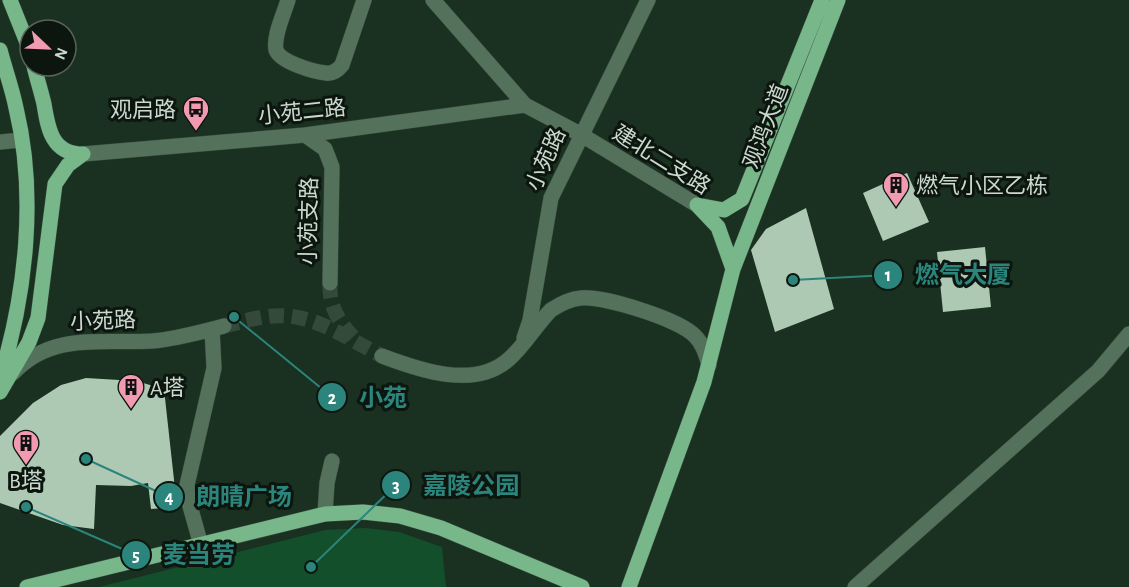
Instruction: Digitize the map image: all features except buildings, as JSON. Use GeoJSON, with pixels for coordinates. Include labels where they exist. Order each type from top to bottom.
{"type":"FeatureCollection","features":[{"type":"Feature","properties":{"kind":"main road"},"geometry":{"type":"LineString","coordinates":[[10,0],[18,20]]}},
{"type":"Feature","properties":{"kind":"main road"},"geometry":{"type":"LineString","coordinates":[[17,0],[22,18]]}},
{"type":"Feature","properties":{"kind":"main road","name":"观鸿大道"},"geometry":{"type":"LineString","coordinates":[[697,205],[724,210],[742,199],[822,0]]}},
{"type":"Feature","properties":{"kind":"main road","name":"观鸿大道"},"geometry":{"type":"LineString","coordinates":[[733,269],[838,0]]}},
{"type":"Feature","properties":{"kind":"main road"},"geometry":{"type":"LineString","coordinates":[[0,50],[17,109],[26,231],[24,267],[6,376]]}},
{"type":"Feature","properties":{"kind":"main road"},"geometry":{"type":"LineString","coordinates":[[37,78],[50,134],[62,150],[71,154],[83,154]]}},
{"type":"Feature","properties":{"kind":"main road"},"geometry":{"type":"LineString","coordinates":[[6,376],[38,318],[55,184],[68,165],[83,154]]}},
{"type":"Feature","properties":{"kind":"main road","name":"建北二支路"},"geometry":{"type":"LineString","coordinates":[[697,205],[718,227],[733,269]]}},
{"type":"Feature","properties":{"kind":"main road"},"geometry":{"type":"LineString","coordinates":[[629,587],[710,365],[733,269]]}},
{"type":"Feature","properties":{"kind":"main road","name":"小苑路"},"geometry":{"type":"LineString","coordinates":[[0,392],[6,376]]}},
{"type":"Feature","properties":{"kind":"main road"},"geometry":{"type":"LineString","coordinates":[[27,587],[325,514],[363,512],[400,516],[441,528],[582,587]]}},
{"type":"Feature","properties":{"kind":"street"},"geometry":{"type":"LineString","coordinates":[[288,0],[276,44],[277,52],[286,61],[327,73],[338,70],[342,65],[364,0]]}},
{"type":"Feature","properties":{"kind":"street","name":"建北二支路"},"geometry":{"type":"LineString","coordinates":[[433,0],[525,105],[580,134],[697,205]]}},
{"type":"Feature","properties":{"kind":"street","name":"小苑路"},"geometry":{"type":"LineString","coordinates":[[519,348],[530,320],[543,232],[551,198],[580,134],[648,0]]}},
{"type":"Feature","properties":{"kind":"street","name":"小苑二路"},"geometry":{"type":"LineString","coordinates":[[83,154],[305,135],[525,105]]}},
{"type":"Feature","properties":{"kind":"street","name":"小苑支路"},"geometry":{"type":"LineString","coordinates":[[305,135],[325,149],[332,167],[330,283]]}},
{"type":"Feature","properties":{"kind":"street"},"geometry":{"type":"LineString","coordinates":[[0,142],[21,140]]}},
{"type":"Feature","properties":{"kind":"street","name":"小苑路"},"geometry":{"type":"LineString","coordinates":[[382,356],[427,371],[480,373],[501,365],[559,305],[582,298],[593,298],[666,318],[682,325],[701,344],[710,365]]}},
{"type":"Feature","properties":{"kind":"street","name":"小苑路"},"geometry":{"type":"LineString","coordinates":[[6,376],[31,356],[54,346],[153,341],[218,328],[214,368],[187,485],[188,499],[201,544]]}},
{"type":"Feature","properties":{"kind":"street"},"geometry":{"type":"LineString","coordinates":[[855,587],[1098,371],[1129,334]]}},
{"type":"Feature","properties":{"kind":"street"},"geometry":{"type":"LineString","coordinates":[[325,514],[327,483],[332,461]]}},
{"type":"Feature","properties":{"kind":"green space"},"geometry":{"type":"Polygon","coordinates":[[[366,528],[399,532],[442,547],[446,587],[99,587],[325,530],[366,528]]]}},
{"type":"Feature","properties":{"kind":"tunnel"},"geometry":{"type":"LineString","coordinates":[[330,283],[331,299],[336,313],[353,337]]}},
{"type":"Feature","properties":{"kind":"tunnel"},"geometry":{"type":"LineString","coordinates":[[224,326],[272,316],[301,318],[325,326],[382,356]]}},
{"type":"Feature","properties":{"kind":"place","name":"观启路"},"geometry":{"type":"Point","coordinates":[196,132]}},
{"type":"Feature","properties":{"kind":"place","name":"燃气小区乙栋"},"geometry":{"type":"Point","coordinates":[896,208]}},
{"type":"Feature","properties":{"kind":"place","name":"燃气大厦"},"geometry":{"type":"Point","coordinates":[793,280]}},
{"type":"Feature","properties":{"kind":"place","name":"小苑"},"geometry":{"type":"Point","coordinates":[234,317]}},
{"type":"Feature","properties":{"kind":"place","name":"A塔"},"geometry":{"type":"Point","coordinates":[131,410]}},
{"type":"Feature","properties":{"kind":"place","name":"朗晴广场"},"geometry":{"type":"Point","coordinates":[86,459]}},
{"type":"Feature","properties":{"kind":"place","name":"B塔"},"geometry":{"type":"Point","coordinates":[26,466]}},
{"type":"Feature","properties":{"kind":"place","name":"麦当劳"},"geometry":{"type":"Point","coordinates":[26,507]}},
{"type":"Feature","properties":{"kind":"place","name":"嘉陵公园"},"geometry":{"type":"Point","coordinates":[311,567]}}]}
